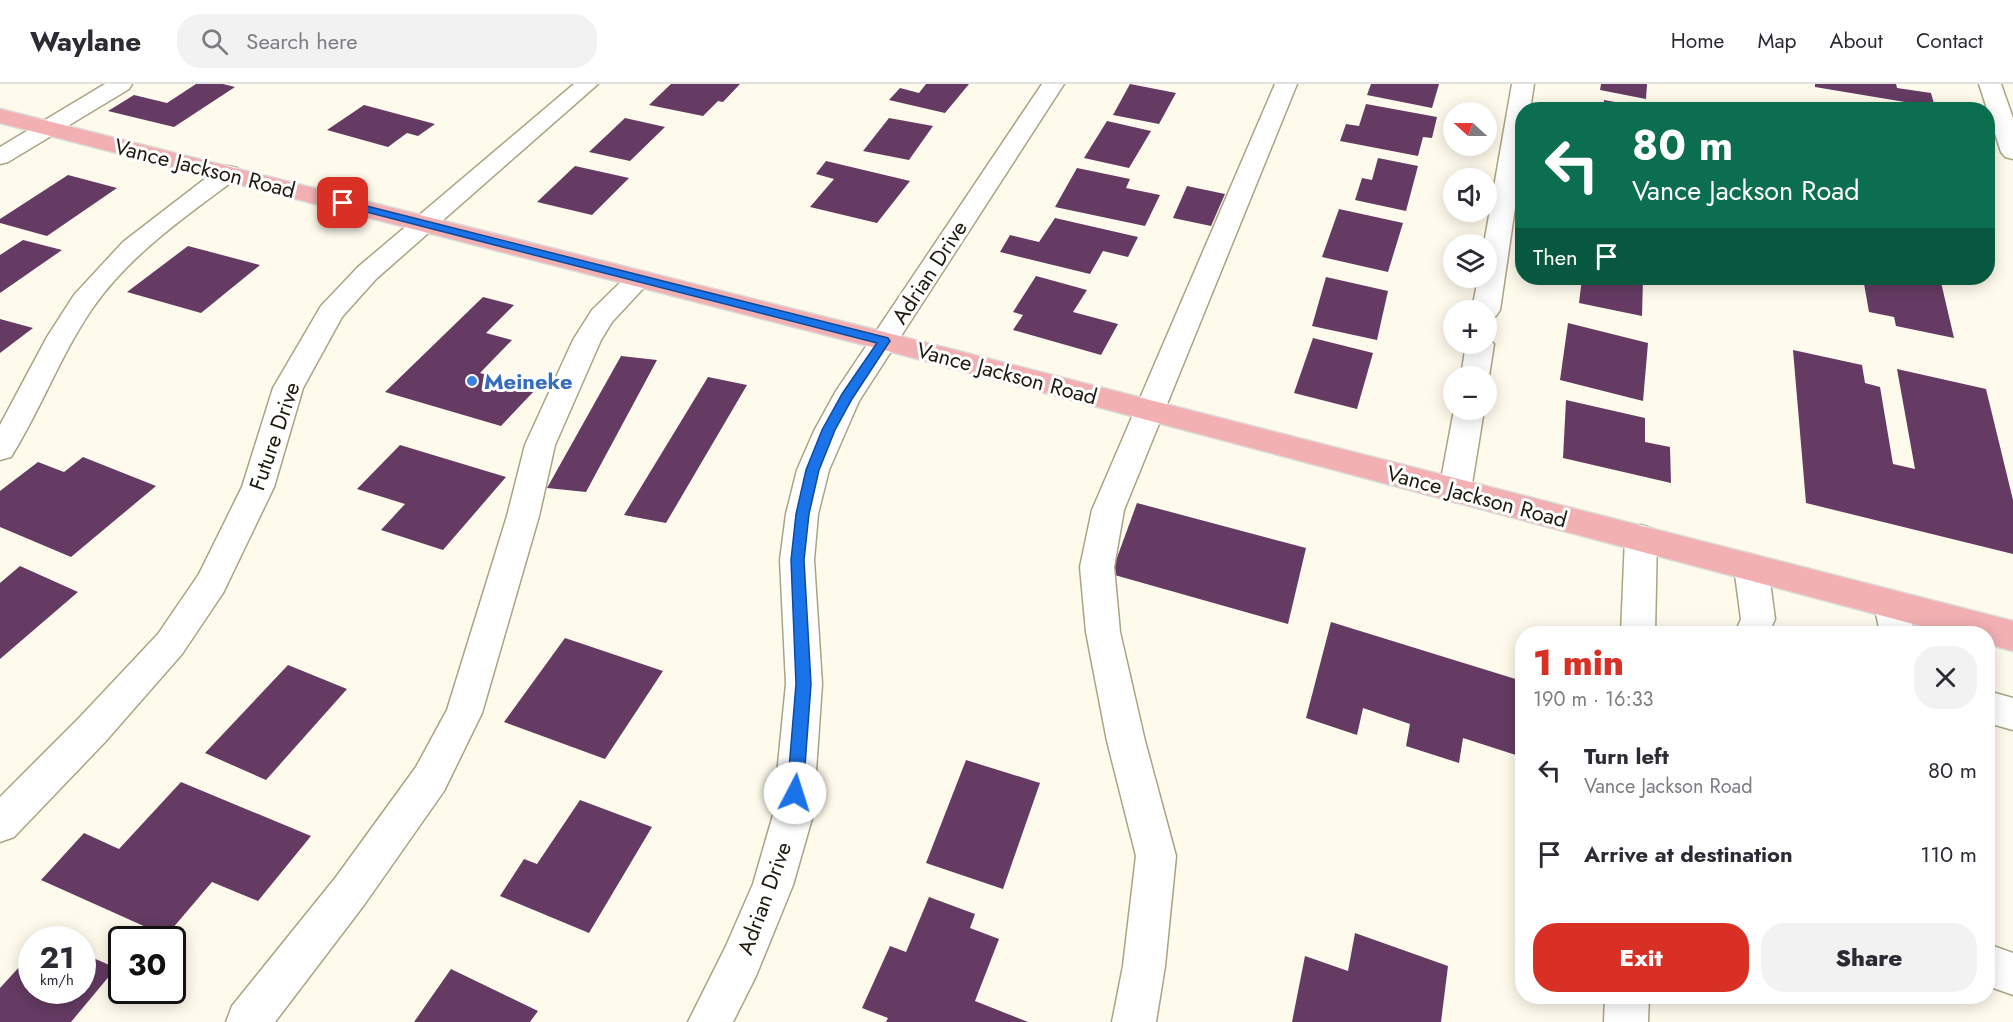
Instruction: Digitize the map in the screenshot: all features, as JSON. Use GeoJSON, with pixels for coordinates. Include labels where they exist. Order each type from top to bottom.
{"type":"FeatureCollection","features":[{"type":"Feature","properties":{"kind":"main road","name":"Vance Jackson Road"},"geometry":{"type":"LineString","coordinates":[[0,116],[884,341],[1641,538],[1751,567],[1894,618],[1947,626]]}},
{"type":"Feature","properties":{"kind":"main road","name":"Vance Jackson Road"},"geometry":{"type":"LineString","coordinates":[[1995,633],[2013,636]]}},
{"type":"Feature","properties":{"kind":"street"},"geometry":{"type":"LineString","coordinates":[[0,157],[121,84]]}},
{"type":"Feature","properties":{"kind":"street","name":"Future Drive"},"geometry":{"type":"LineString","coordinates":[[0,824],[92,730],[170,644],[211,583],[258,487],[281,407],[307,353],[332,312],[360,281],[587,84]]}},
{"type":"Feature","properties":{"kind":"street","name":"Adrian Drive"},"geometry":{"type":"LineString","coordinates":[[710,1022],[741,961],[773,885],[793,815],[804,684],[797,560],[802,514],[813,470],[829,430],[846,398],[1053,84]]}},
{"type":"Feature","properties":{"kind":"street"},"geometry":{"type":"LineString","coordinates":[[1134,1022],[1144,966],[1156,856],[1126,741],[1103,632],[1097,567],[1108,510],[1286,84]]}},
{"type":"Feature","properties":{"kind":"street"},"geometry":{"type":"LineString","coordinates":[[1520,102],[1523,84]]}},
{"type":"Feature","properties":{"kind":"street"},"geometry":{"type":"LineString","coordinates":[[1990,84],[2013,152]]}},
{"type":"Feature","properties":{"kind":"street"},"geometry":{"type":"LineString","coordinates":[[1488,300],[1515,133]]}},
{"type":"Feature","properties":{"kind":"street"},"geometry":{"type":"LineString","coordinates":[[0,449],[20,421],[54,349],[83,302],[110,269],[166,219],[228,173]]}},
{"type":"Feature","properties":{"kind":"street"},"geometry":{"type":"LineString","coordinates":[[248,1022],[387,842],[430,779],[464,713],[523,516],[540,445],[587,340],[602,316],[639,279]]}},
{"type":"Feature","properties":{"kind":"street"},"geometry":{"type":"LineString","coordinates":[[1455,490],[1467,420]]}},
{"type":"Feature","properties":{"kind":"street"},"geometry":{"type":"LineString","coordinates":[[1638,626],[1641,538]]}},
{"type":"Feature","properties":{"kind":"street"},"geometry":{"type":"LineString","coordinates":[[1751,567],[1758,619],[1755,626]]}},
{"type":"Feature","properties":{"kind":"street"},"geometry":{"type":"LineString","coordinates":[[1995,709],[2013,714]]}},
{"type":"Feature","properties":{"kind":"street"},"geometry":{"type":"LineString","coordinates":[[1995,968],[2013,974]]}},
{"type":"Feature","properties":{"kind":"street"},"geometry":{"type":"LineString","coordinates":[[1626,1022],[1627,1004]]}},
{"type":"Feature","properties":{"kind":"building"},"geometry":{"type":"Polygon","coordinates":[[[196,84],[223,84],[235,87],[174,127],[108,111],[134,95],[167,103],[196,84]]]}},
{"type":"Feature","properties":{"kind":"building"},"geometry":{"type":"Polygon","coordinates":[[[671,84],[740,84],[723,102],[718,101],[703,116],[649,105],[671,84]]]}},
{"type":"Feature","properties":{"kind":"building"},"geometry":{"type":"Polygon","coordinates":[[[926,84],[969,84],[945,113],[889,100],[900,88],[919,93],[926,84]]]}},
{"type":"Feature","properties":{"kind":"building"},"geometry":{"type":"Polygon","coordinates":[[[1130,84],[1176,93],[1159,124],[1113,115],[1130,84]]]}},
{"type":"Feature","properties":{"kind":"building"},"geometry":{"type":"Polygon","coordinates":[[[1371,84],[1439,84],[1432,108],[1367,95],[1371,84]]]}},
{"type":"Feature","properties":{"kind":"building"},"geometry":{"type":"Polygon","coordinates":[[[1601,84],[1647,84],[1646,99],[1600,90],[1601,84]]]}},
{"type":"Feature","properties":{"kind":"building"},"geometry":{"type":"Polygon","coordinates":[[[1815,84],[1896,84],[1897,88],[1931,93],[1934,102],[1905,102],[1815,87],[1815,84]]]}},
{"type":"Feature","properties":{"kind":"building"},"geometry":{"type":"Polygon","coordinates":[[[1366,104],[1437,117],[1432,138],[1423,137],[1418,156],[1340,141],[1346,124],[1359,126],[1366,104]]]}},
{"type":"Feature","properties":{"kind":"building"},"geometry":{"type":"Polygon","coordinates":[[[364,105],[435,124],[418,136],[407,133],[388,147],[327,130],[364,105]]]}},
{"type":"Feature","properties":{"kind":"building"},"geometry":{"type":"Polygon","coordinates":[[[625,118],[665,127],[630,161],[589,152],[625,118]]]}},
{"type":"Feature","properties":{"kind":"building"},"geometry":{"type":"Polygon","coordinates":[[[889,118],[933,126],[909,160],[863,151],[889,118]]]}},
{"type":"Feature","properties":{"kind":"building"},"geometry":{"type":"Polygon","coordinates":[[[1107,121],[1151,131],[1129,168],[1084,158],[1107,121]]]}},
{"type":"Feature","properties":{"kind":"building"},"geometry":{"type":"Polygon","coordinates":[[[1378,158],[1418,166],[1406,211],[1355,200],[1362,178],[1372,180],[1378,158]]]}},
{"type":"Feature","properties":{"kind":"building"},"geometry":{"type":"Polygon","coordinates":[[[826,161],[910,181],[877,223],[810,207],[834,179],[816,174],[826,161]]]}},
{"type":"Feature","properties":{"kind":"building"},"geometry":{"type":"Polygon","coordinates":[[[575,166],[629,178],[592,215],[537,202],[575,166]]]}},
{"type":"Feature","properties":{"kind":"building"},"geometry":{"type":"Polygon","coordinates":[[[1077,168],[1130,179],[1126,188],[1160,195],[1145,226],[1055,207],[1077,168]]]}},
{"type":"Feature","properties":{"kind":"building"},"geometry":{"type":"Polygon","coordinates":[[[68,175],[117,188],[47,236],[0,223],[0,219],[68,175]]]}},
{"type":"Feature","properties":{"kind":"building"},"geometry":{"type":"Polygon","coordinates":[[[1187,186],[1225,194],[1211,226],[1173,218],[1187,186]]]}},
{"type":"Feature","properties":{"kind":"building"},"geometry":{"type":"Polygon","coordinates":[[[1339,209],[1403,223],[1388,272],[1322,257],[1339,209]]]}},
{"type":"Feature","properties":{"kind":"building"},"geometry":{"type":"Polygon","coordinates":[[[1055,218],[1138,237],[1128,257],[1103,251],[1090,274],[1000,252],[1010,235],[1039,242],[1055,218]]]}},
{"type":"Feature","properties":{"kind":"building"},"geometry":{"type":"Polygon","coordinates":[[[23,240],[62,250],[0,293],[0,255],[23,240]]]}},
{"type":"Feature","properties":{"kind":"building"},"geometry":{"type":"Polygon","coordinates":[[[188,246],[260,265],[201,313],[127,292],[188,246]]]}},
{"type":"Feature","properties":{"kind":"building"},"geometry":{"type":"Polygon","coordinates":[[[1036,276],[1087,290],[1073,312],[1118,324],[1101,355],[1013,330],[1023,315],[1013,312],[1036,276]]]}},
{"type":"Feature","properties":{"kind":"building"},"geometry":{"type":"Polygon","coordinates":[[[1326,277],[1388,291],[1377,340],[1312,326],[1326,277]]]}},
{"type":"Feature","properties":{"kind":"building"},"geometry":{"type":"Polygon","coordinates":[[[1581,285],[1643,285],[1642,316],[1579,303],[1581,285]]]}},
{"type":"Feature","properties":{"kind":"building"},"geometry":{"type":"Polygon","coordinates":[[[1864,285],[1942,285],[1954,338],[1896,326],[1894,317],[1869,312],[1864,285]]]}},
{"type":"Feature","properties":{"kind":"building"},"geometry":{"type":"Polygon","coordinates":[[[483,297],[514,305],[486,333],[512,340],[480,373],[536,389],[501,426],[385,392],[483,297]]]}},
{"type":"Feature","properties":{"kind":"building"},"geometry":{"type":"Polygon","coordinates":[[[0,319],[33,328],[0,353],[0,319]]]}},
{"type":"Feature","properties":{"kind":"building"},"geometry":{"type":"Polygon","coordinates":[[[1568,323],[1648,343],[1643,401],[1560,380],[1568,323]]]}},
{"type":"Feature","properties":{"kind":"building"},"geometry":{"type":"Polygon","coordinates":[[[1313,338],[1373,353],[1357,409],[1294,393],[1313,338]]]}},
{"type":"Feature","properties":{"kind":"building"},"geometry":{"type":"Polygon","coordinates":[[[1793,350],[1862,365],[1865,383],[1880,387],[1893,464],[1915,469],[1897,369],[1986,389],[2013,500],[2013,554],[1806,503],[1793,350]]]}},
{"type":"Feature","properties":{"kind":"building"},"geometry":{"type":"Polygon","coordinates":[[[621,356],[657,360],[586,492],[547,488],[621,356]]]}},
{"type":"Feature","properties":{"kind":"building"},"geometry":{"type":"Polygon","coordinates":[[[708,377],[747,385],[666,523],[624,515],[708,377]]]}},
{"type":"Feature","properties":{"kind":"building"},"geometry":{"type":"Polygon","coordinates":[[[1566,400],[1645,418],[1645,442],[1670,447],[1671,483],[1563,458],[1566,400]]]}},
{"type":"Feature","properties":{"kind":"building"},"geometry":{"type":"Polygon","coordinates":[[[400,445],[506,477],[443,550],[381,530],[405,504],[357,489],[400,445]]]}},
{"type":"Feature","properties":{"kind":"building"},"geometry":{"type":"Polygon","coordinates":[[[83,457],[156,486],[71,557],[0,527],[0,491],[38,462],[64,472],[83,457]]]}},
{"type":"Feature","properties":{"kind":"building"},"geometry":{"type":"Polygon","coordinates":[[[1137,503],[1306,548],[1288,624],[1111,574],[1137,503]]]}},
{"type":"Feature","properties":{"kind":"building"},"geometry":{"type":"Polygon","coordinates":[[[20,566],[78,592],[0,659],[0,583],[20,566]]]}},
{"type":"Feature","properties":{"kind":"building"},"geometry":{"type":"Polygon","coordinates":[[[1331,622],[1515,679],[1515,755],[1463,738],[1459,763],[1406,746],[1410,724],[1363,708],[1357,735],[1306,718],[1331,622]]]}},
{"type":"Feature","properties":{"kind":"building"},"geometry":{"type":"Polygon","coordinates":[[[565,638],[663,671],[605,759],[504,722],[565,638]]]}},
{"type":"Feature","properties":{"kind":"building"},"geometry":{"type":"Polygon","coordinates":[[[288,665],[347,689],[266,780],[205,753],[288,665]]]}},
{"type":"Feature","properties":{"kind":"building"},"geometry":{"type":"Polygon","coordinates":[[[966,760],[1040,783],[1003,889],[926,863],[966,760]]]}},
{"type":"Feature","properties":{"kind":"building"},"geometry":{"type":"Polygon","coordinates":[[[181,782],[311,836],[258,901],[212,882],[175,926],[144,926],[41,880],[84,833],[119,849],[181,782]]]}},
{"type":"Feature","properties":{"kind":"building"},"geometry":{"type":"Polygon","coordinates":[[[580,800],[652,827],[589,933],[500,896],[524,859],[537,864],[580,800]]]}},
{"type":"Feature","properties":{"kind":"building"},"geometry":{"type":"Polygon","coordinates":[[[929,897],[975,914],[970,928],[999,939],[975,1001],[1028,1022],[886,1022],[888,1018],[862,1008],[890,946],[906,952],[929,897]]]}},
{"type":"Feature","properties":{"kind":"building"},"geometry":{"type":"Polygon","coordinates":[[[1355,933],[1448,966],[1441,1022],[1292,1022],[1305,956],[1348,971],[1355,933]]]}},
{"type":"Feature","properties":{"kind":"building"},"geometry":{"type":"Polygon","coordinates":[[[96,959],[108,964],[108,978],[96,992],[96,959]]]}},
{"type":"Feature","properties":{"kind":"building"},"geometry":{"type":"Polygon","coordinates":[[[18,968],[18,1004],[86,1004],[71,1022],[0,1022],[0,988],[18,968]]]}},
{"type":"Feature","properties":{"kind":"building"},"geometry":{"type":"Polygon","coordinates":[[[451,969],[538,1011],[530,1022],[414,1022],[451,969]]]}},
{"type":"Feature","properties":{"kind":"place","name":"Meineke"},"geometry":{"type":"Point","coordinates":[472,381]}},
{"type":"Feature","properties":{"kind":"route"},"geometry":{"type":"LineString","coordinates":[[343,203],[884,341],[846,398],[829,430],[813,470],[802,514],[797,560],[804,684],[795,793]]}}]}
